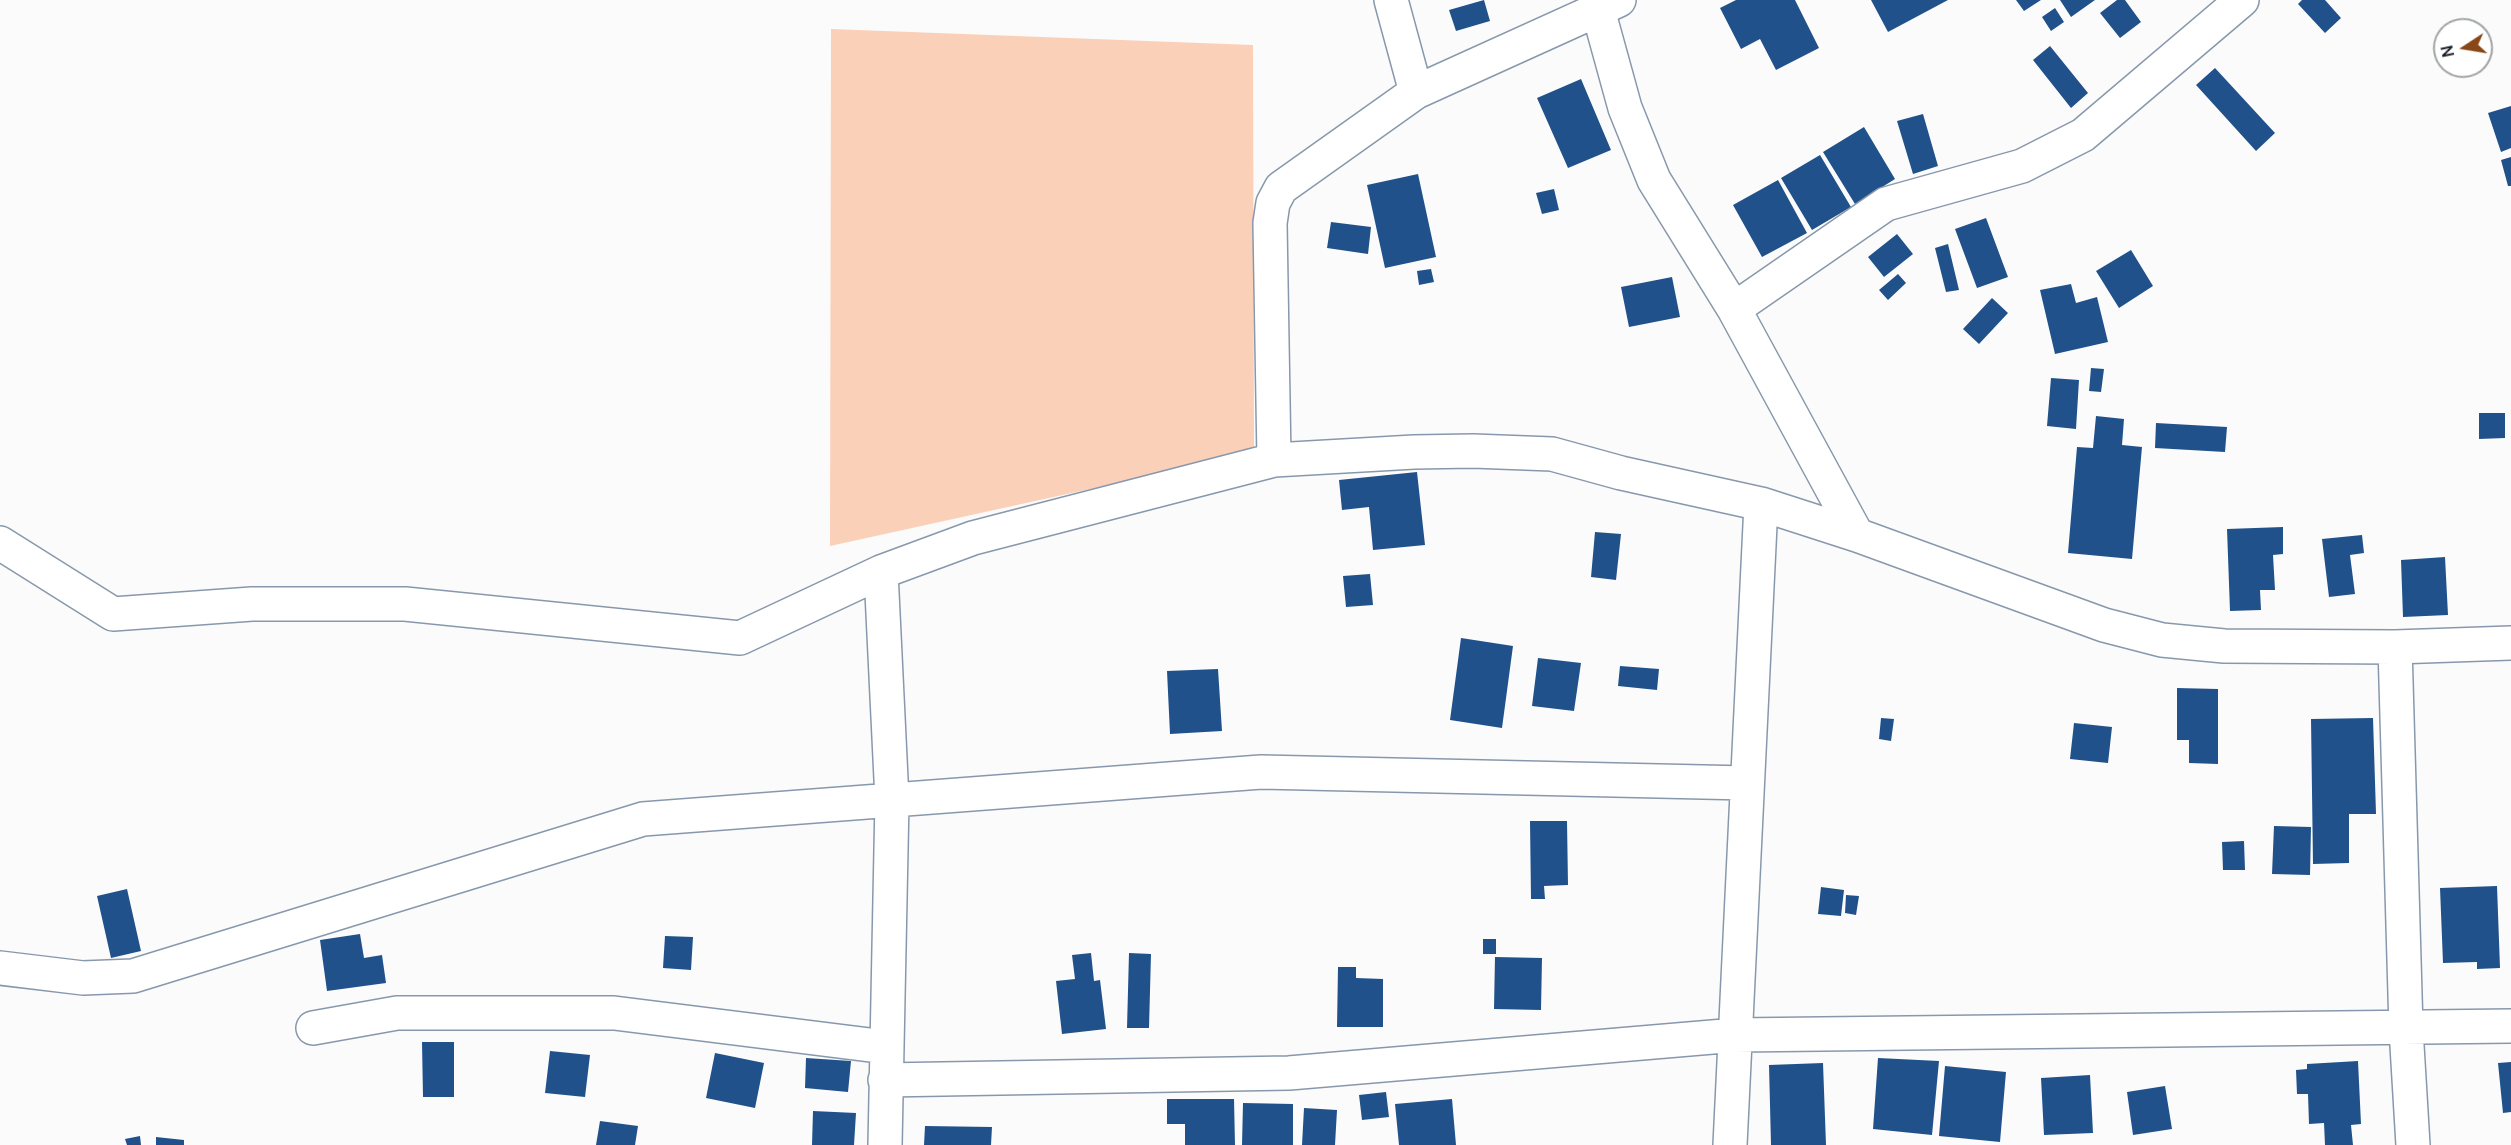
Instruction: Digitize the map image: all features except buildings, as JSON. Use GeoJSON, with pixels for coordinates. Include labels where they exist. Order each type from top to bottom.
{"type":"FeatureCollection","features":[{"type":"Feature","properties":{"kind":"street"},"geometry":{"type":"LineString","coordinates":[[1391,0],[1416,92]]}},
{"type":"Feature","properties":{"kind":"street"},"geometry":{"type":"LineString","coordinates":[[1734,309],[1886,204],[2022,166],[2083,135],[2242,0]]}},
{"type":"Feature","properties":{"kind":"street"},"geometry":{"type":"LineString","coordinates":[[1274,460],[1270,223],[1273,203],[1281,188],[1416,92],[1606,3],[1625,108],[1654,180],[1734,309],[1857,536]]}},
{"type":"Feature","properties":{"kind":"street"},"geometry":{"type":"LineString","coordinates":[[0,543],[113,614],[252,604],[405,604],[740,638],[881,572],[973,538],[1274,460],[1413,452],[1484,451],[1552,454],[1621,473],[1761,504],[2104,625],[2162,640],[2224,646],[2395,647],[2511,643]]}},
{"type":"Feature","properties":{"kind":"street"},"geometry":{"type":"LineString","coordinates":[[1730,1145],[1761,504]]}},
{"type":"Feature","properties":{"kind":"street"},"geometry":{"type":"LineString","coordinates":[[881,572],[892,801],[885,1145]]}},
{"type":"Feature","properties":{"kind":"street"},"geometry":{"type":"LineString","coordinates":[[2395,647],[2406,1029],[2413,1145]]}},
{"type":"Feature","properties":{"kind":"street"},"geometry":{"type":"LineString","coordinates":[[0,968],[83,978],[133,976],[643,819],[1261,772],[1748,783]]}},
{"type":"Feature","properties":{"kind":"street"},"geometry":{"type":"LineString","coordinates":[[313,1028],[397,1013],[614,1014],[886,1047]]}},
{"type":"Feature","properties":{"kind":"street"},"geometry":{"type":"LineString","coordinates":[[885,1080],[1289,1073],[1736,1035],[2511,1026]]}},
{"type":"Feature","properties":{"kind":"shaded area"},"geometry":{"type":"Polygon","coordinates":[[[831,29],[1253,45],[1254,453],[830,546],[831,29]]]}}]}
